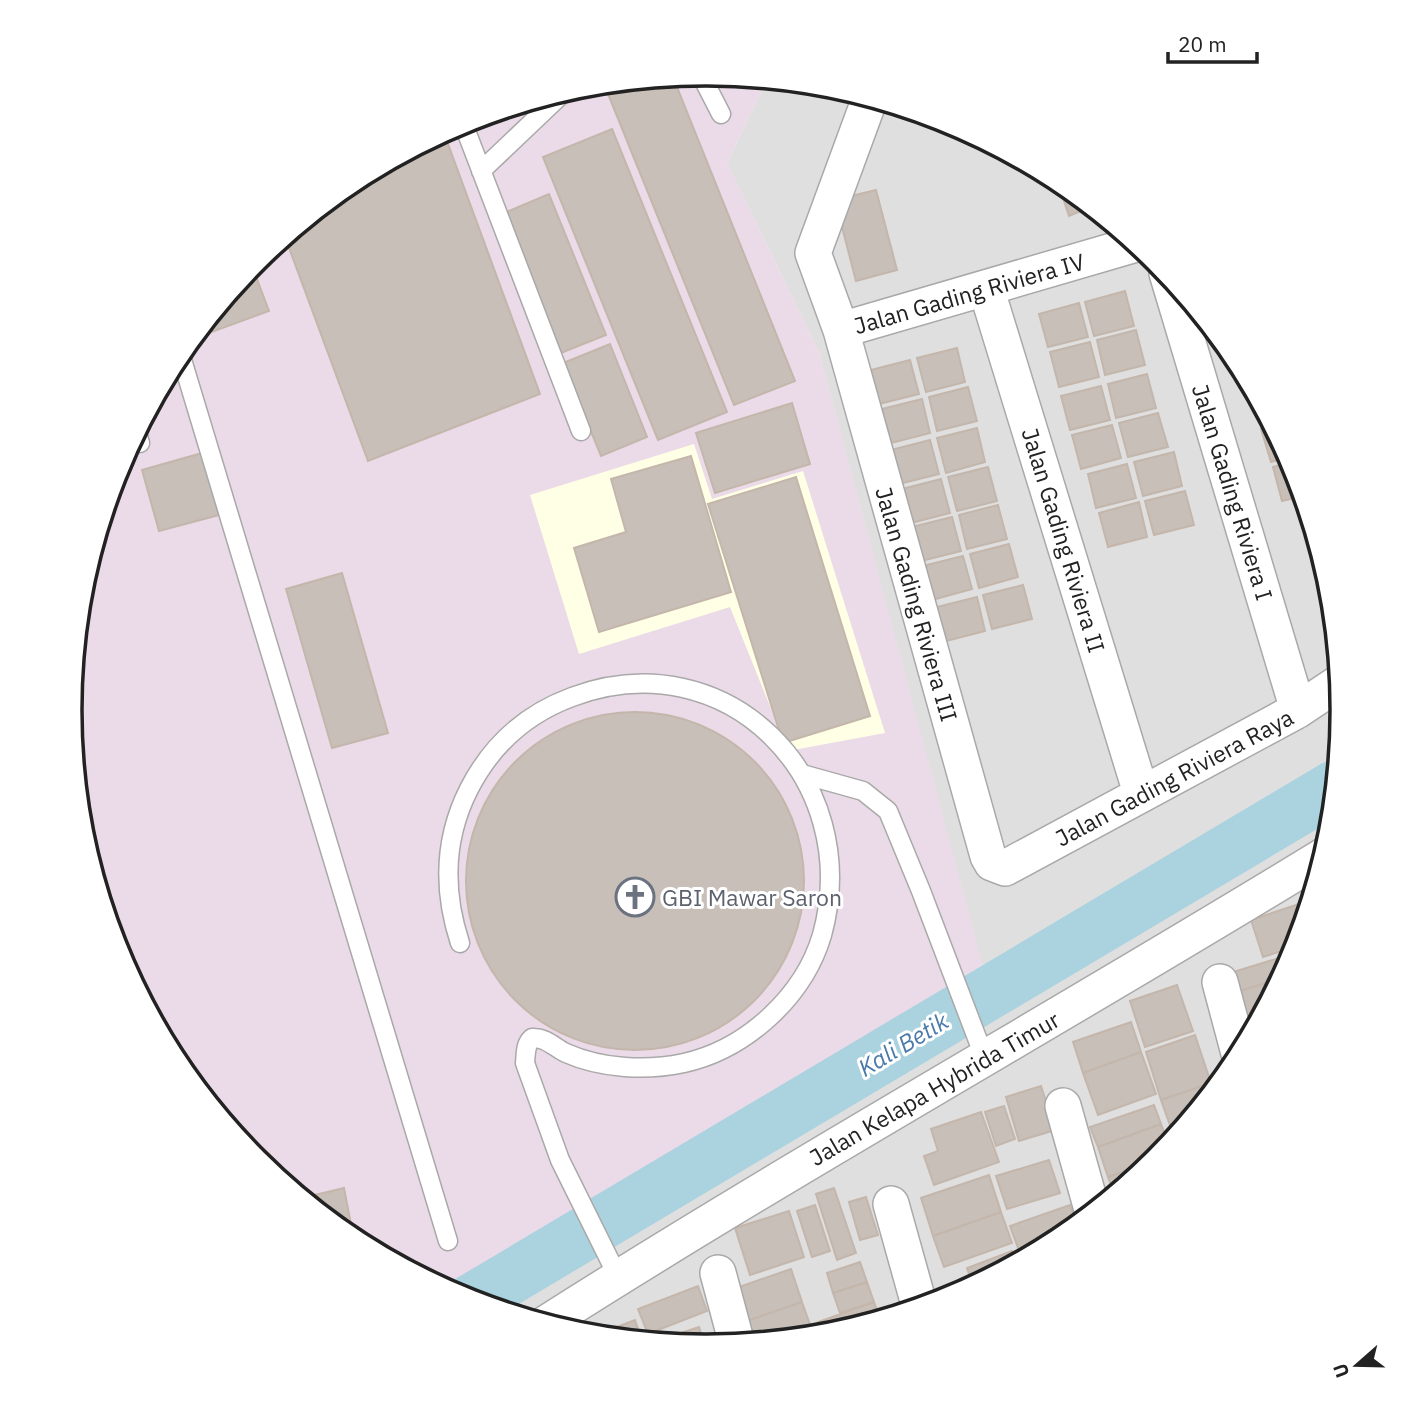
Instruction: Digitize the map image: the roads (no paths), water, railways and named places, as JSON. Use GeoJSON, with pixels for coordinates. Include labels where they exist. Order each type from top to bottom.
{"type":"FeatureCollection","features":[{"type":"Feature","properties":{"kind":"street","name":"Jalan Gading Riviera III"},"geometry":{"type":"LineString","coordinates":[[866,108],[813,253],[841,330],[988,856],[992,863],[1005,868]]}},
{"type":"Feature","properties":{"kind":"street","name":"Jalan Gading Riviera IV"},"geometry":{"type":"LineString","coordinates":[[841,330],[1125,247]]}},
{"type":"Feature","properties":{"kind":"street","name":"Jalan Gading Riviera II"},"geometry":{"type":"LineString","coordinates":[[986,288],[1141,793]]}},
{"type":"Feature","properties":{"kind":"street","name":"Jalan Gading Riviera I"},"geometry":{"type":"LineString","coordinates":[[1174,297],[1298,710]]}},
{"type":"Feature","properties":{"kind":"street","name":"Jalan Gading Riviera Raya"},"geometry":{"type":"LineString","coordinates":[[1005,868],[1298,710],[1330,689]]}},
{"type":"Feature","properties":{"kind":"street","name":"Jalan Kelapa Hybrida Timur"},"geometry":{"type":"LineString","coordinates":[[555,1316],[613,1267],[700,1226],[980,1045],[1198,933],[1311,864]]}},
{"type":"Feature","properties":{"kind":"street"},"geometry":{"type":"LineString","coordinates":[[1220,982],[1236,1041]]}},
{"type":"Feature","properties":{"kind":"street"},"geometry":{"type":"LineString","coordinates":[[1063,1107],[1090,1203]]}},
{"type":"Feature","properties":{"kind":"street"},"geometry":{"type":"LineString","coordinates":[[891,1204],[917,1298]]}},
{"type":"Feature","properties":{"kind":"street"},"geometry":{"type":"LineString","coordinates":[[718,1273],[734,1334]]}},
{"type":"Feature","properties":{"kind":"lane"},"geometry":{"type":"LineString","coordinates":[[707,86],[721,114]]}},
{"type":"Feature","properties":{"kind":"lane"},"geometry":{"type":"LineString","coordinates":[[481,171],[548,107]]}},
{"type":"Feature","properties":{"kind":"lane"},"geometry":{"type":"LineString","coordinates":[[467,134],[581,431]]}},
{"type":"Feature","properties":{"kind":"lane"},"geometry":{"type":"LineString","coordinates":[[184,368],[448,1241]]}},
{"type":"Feature","properties":{"kind":"lane"},"geometry":{"type":"LineString","coordinates":[[460,943],[451,910],[448,864],[452,834],[460,808],[479,769],[510,733],[548,706],[599,687],[634,682],[669,685],[702,694],[734,708],[781,746],[802,774],[818,805],[828,838],[831,874],[828,910],[819,946],[804,975],[779,1009],[752,1032],[722,1049],[686,1063],[648,1068],[588,1061],[565,1053],[541,1038],[532,1038],[529,1041],[526,1063],[553,1144],[613,1267]]}},
{"type":"Feature","properties":{"kind":"lane"},"geometry":{"type":"LineString","coordinates":[[802,774],[863,790],[888,811],[980,1045]]}},
{"type":"Feature","properties":{"kind":"waterway","name":"Kali Betik"},"geometry":{"type":"LineString","coordinates":[[484,1293],[1325,793]]}},
{"type":"Feature","properties":{"kind":"place","name":"GBI Mawar Saron"},"geometry":{"type":"Point","coordinates":[635,897]}}]}
